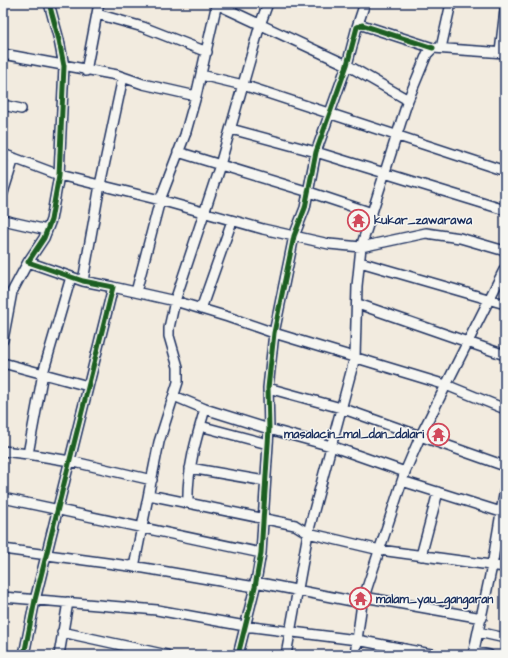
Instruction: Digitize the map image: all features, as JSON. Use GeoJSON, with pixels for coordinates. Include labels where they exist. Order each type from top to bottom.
{"type":"FeatureCollection","features":[{"type":"Feature","properties":{"kind":"street"},"geometry":{"type":"LineString","coordinates":[[3,340],[8,291],[28,262],[47,230],[51,220],[59,175],[64,66],[49,3]]}},
{"type":"Feature","properties":{"kind":"street"},"geometry":{"type":"LineString","coordinates":[[86,71],[99,3]]}},
{"type":"Feature","properties":{"kind":"street"},"geometry":{"type":"LineString","coordinates":[[134,566],[159,442],[178,382],[178,367],[169,336],[169,328],[175,301],[205,214],[231,129],[260,25],[268,3]]}},
{"type":"Feature","properties":{"kind":"street"},"geometry":{"type":"LineString","coordinates":[[238,655],[261,552],[269,429],[268,388],[274,333],[294,236],[305,208],[316,152],[330,115],[365,3]]}},
{"type":"Feature","properties":{"kind":"street"},"geometry":{"type":"LineString","coordinates":[[286,655],[299,590],[308,533],[355,357],[358,304],[357,286],[361,246],[408,100],[427,54],[437,48],[451,3]]}},
{"type":"Feature","properties":{"kind":"street"},"geometry":{"type":"LineString","coordinates":[[136,292],[160,200],[178,152],[196,96],[207,52],[216,4],[346,65],[408,100]]}},
{"type":"Feature","properties":{"kind":"street"},"geometry":{"type":"LineString","coordinates":[[357,27],[362,25],[437,48],[502,52],[505,10]]}},
{"type":"Feature","properties":{"kind":"street"},"geometry":{"type":"LineString","coordinates":[[97,14],[143,27],[207,52]]}},
{"type":"Feature","properties":{"kind":"street"},"geometry":{"type":"LineString","coordinates":[[3,54],[123,77],[196,96]]}},
{"type":"Feature","properties":{"kind":"street"},"geometry":{"type":"LineString","coordinates":[[201,75],[243,85],[396,137],[505,171]]}},
{"type":"Feature","properties":{"kind":"street"},"geometry":{"type":"LineString","coordinates":[[83,281],[100,185],[123,77]]}},
{"type":"Feature","properties":{"kind":"street"},"geometry":{"type":"LineString","coordinates":[[3,105],[21,109]]}},
{"type":"Feature","properties":{"kind":"street"},"geometry":{"type":"LineString","coordinates":[[231,129],[316,152],[505,210]]}},
{"type":"Feature","properties":{"kind":"street"},"geometry":{"type":"LineString","coordinates":[[178,152],[372,213]]}},
{"type":"Feature","properties":{"kind":"street"},"geometry":{"type":"LineString","coordinates":[[3,154],[59,175],[160,200],[232,221],[329,244],[361,246],[426,233],[460,238],[505,251]]}},
{"type":"Feature","properties":{"kind":"street"},"geometry":{"type":"LineString","coordinates":[[3,193],[14,158]]}},
{"type":"Feature","properties":{"kind":"street"},"geometry":{"type":"LineString","coordinates":[[3,220],[47,230]]}},
{"type":"Feature","properties":{"kind":"street"},"geometry":{"type":"LineString","coordinates":[[200,308],[232,221]]}},
{"type":"Feature","properties":{"kind":"street"},"geometry":{"type":"LineString","coordinates":[[28,262],[83,281],[200,308],[274,333],[446,385],[505,409]]}},
{"type":"Feature","properties":{"kind":"street"},"geometry":{"type":"LineString","coordinates":[[360,262],[505,304]]}},
{"type":"Feature","properties":{"kind":"street"},"geometry":{"type":"LineString","coordinates":[[355,655],[363,600],[404,477],[420,436],[505,268]]}},
{"type":"Feature","properties":{"kind":"street"},"geometry":{"type":"LineString","coordinates":[[28,454],[43,373],[70,277]]}},
{"type":"Feature","properties":{"kind":"street"},"geometry":{"type":"LineString","coordinates":[[24,655],[35,600],[113,287]]}},
{"type":"Feature","properties":{"kind":"street"},"geometry":{"type":"LineString","coordinates":[[358,304],[505,355]]}},
{"type":"Feature","properties":{"kind":"street"},"geometry":{"type":"LineString","coordinates":[[3,363],[88,386]]}},
{"type":"Feature","properties":{"kind":"street"},"geometry":{"type":"LineString","coordinates":[[268,388],[341,408],[505,466]]}},
{"type":"Feature","properties":{"kind":"street"},"geometry":{"type":"LineString","coordinates":[[174,396],[205,409],[331,446],[438,492],[501,512]]}},
{"type":"Feature","properties":{"kind":"street"},"geometry":{"type":"LineString","coordinates":[[188,502],[190,468],[205,409]]}},
{"type":"Feature","properties":{"kind":"street"},"geometry":{"type":"LineString","coordinates":[[200,426],[268,444]]}},
{"type":"Feature","properties":{"kind":"street"},"geometry":{"type":"LineString","coordinates":[[3,451],[70,461],[152,480]]}},
{"type":"Feature","properties":{"kind":"street"},"geometry":{"type":"LineString","coordinates":[[190,468],[265,481]]}},
{"type":"Feature","properties":{"kind":"street"},"geometry":{"type":"LineString","coordinates":[[489,655],[474,653],[492,566],[505,489]]}},
{"type":"Feature","properties":{"kind":"street"},"geometry":{"type":"LineString","coordinates":[[421,556],[438,492]]}},
{"type":"Feature","properties":{"kind":"street"},"geometry":{"type":"LineString","coordinates":[[149,495],[295,525],[308,533],[380,550],[505,567]]}},
{"type":"Feature","properties":{"kind":"street"},"geometry":{"type":"LineString","coordinates":[[3,498],[58,508],[261,552]]}},
{"type":"Feature","properties":{"kind":"street"},"geometry":{"type":"LineString","coordinates":[[3,549],[134,566],[482,618]]}},
{"type":"Feature","properties":{"kind":"street"},"geometry":{"type":"LineString","coordinates":[[3,596],[157,610],[245,626],[290,630],[357,640],[436,655]]}},
{"type":"Feature","properties":{"kind":"street"},"geometry":{"type":"LineString","coordinates":[[59,655],[68,602]]}},
{"type":"Feature","properties":{"kind":"street"},"geometry":{"type":"LineString","coordinates":[[62,632],[167,655]]}},
{"type":"Feature","properties":{"kind":"street"},"geometry":{"type":"LineString","coordinates":[[478,632],[505,638]]}},
{"type":"Feature","properties":{"kind":"cycle path"},"geometry":{"type":"LineString","coordinates":[[24,655],[35,600],[113,287],[83,281],[28,262],[44,238],[51,220],[59,175],[64,66],[49,3]]}},
{"type":"Feature","properties":{"kind":"cycle path"},"geometry":{"type":"LineString","coordinates":[[238,655],[255,587],[261,553],[269,429],[268,388],[274,333],[294,236],[305,208],[316,152],[347,65],[357,27],[362,25],[433,48]]}},
{"type":"Feature","properties":{"kind":"place","name":"kukar_zawarawa"},"geometry":{"type":"Point","coordinates":[359,220]}},
{"type":"Feature","properties":{"kind":"place","name":"masalacin_mal_dan_dalari"},"geometry":{"type":"Point","coordinates":[439,434]}},
{"type":"Feature","properties":{"kind":"place","name":"malam_yau_gangaran"},"geometry":{"type":"Point","coordinates":[360,599]}}]}
